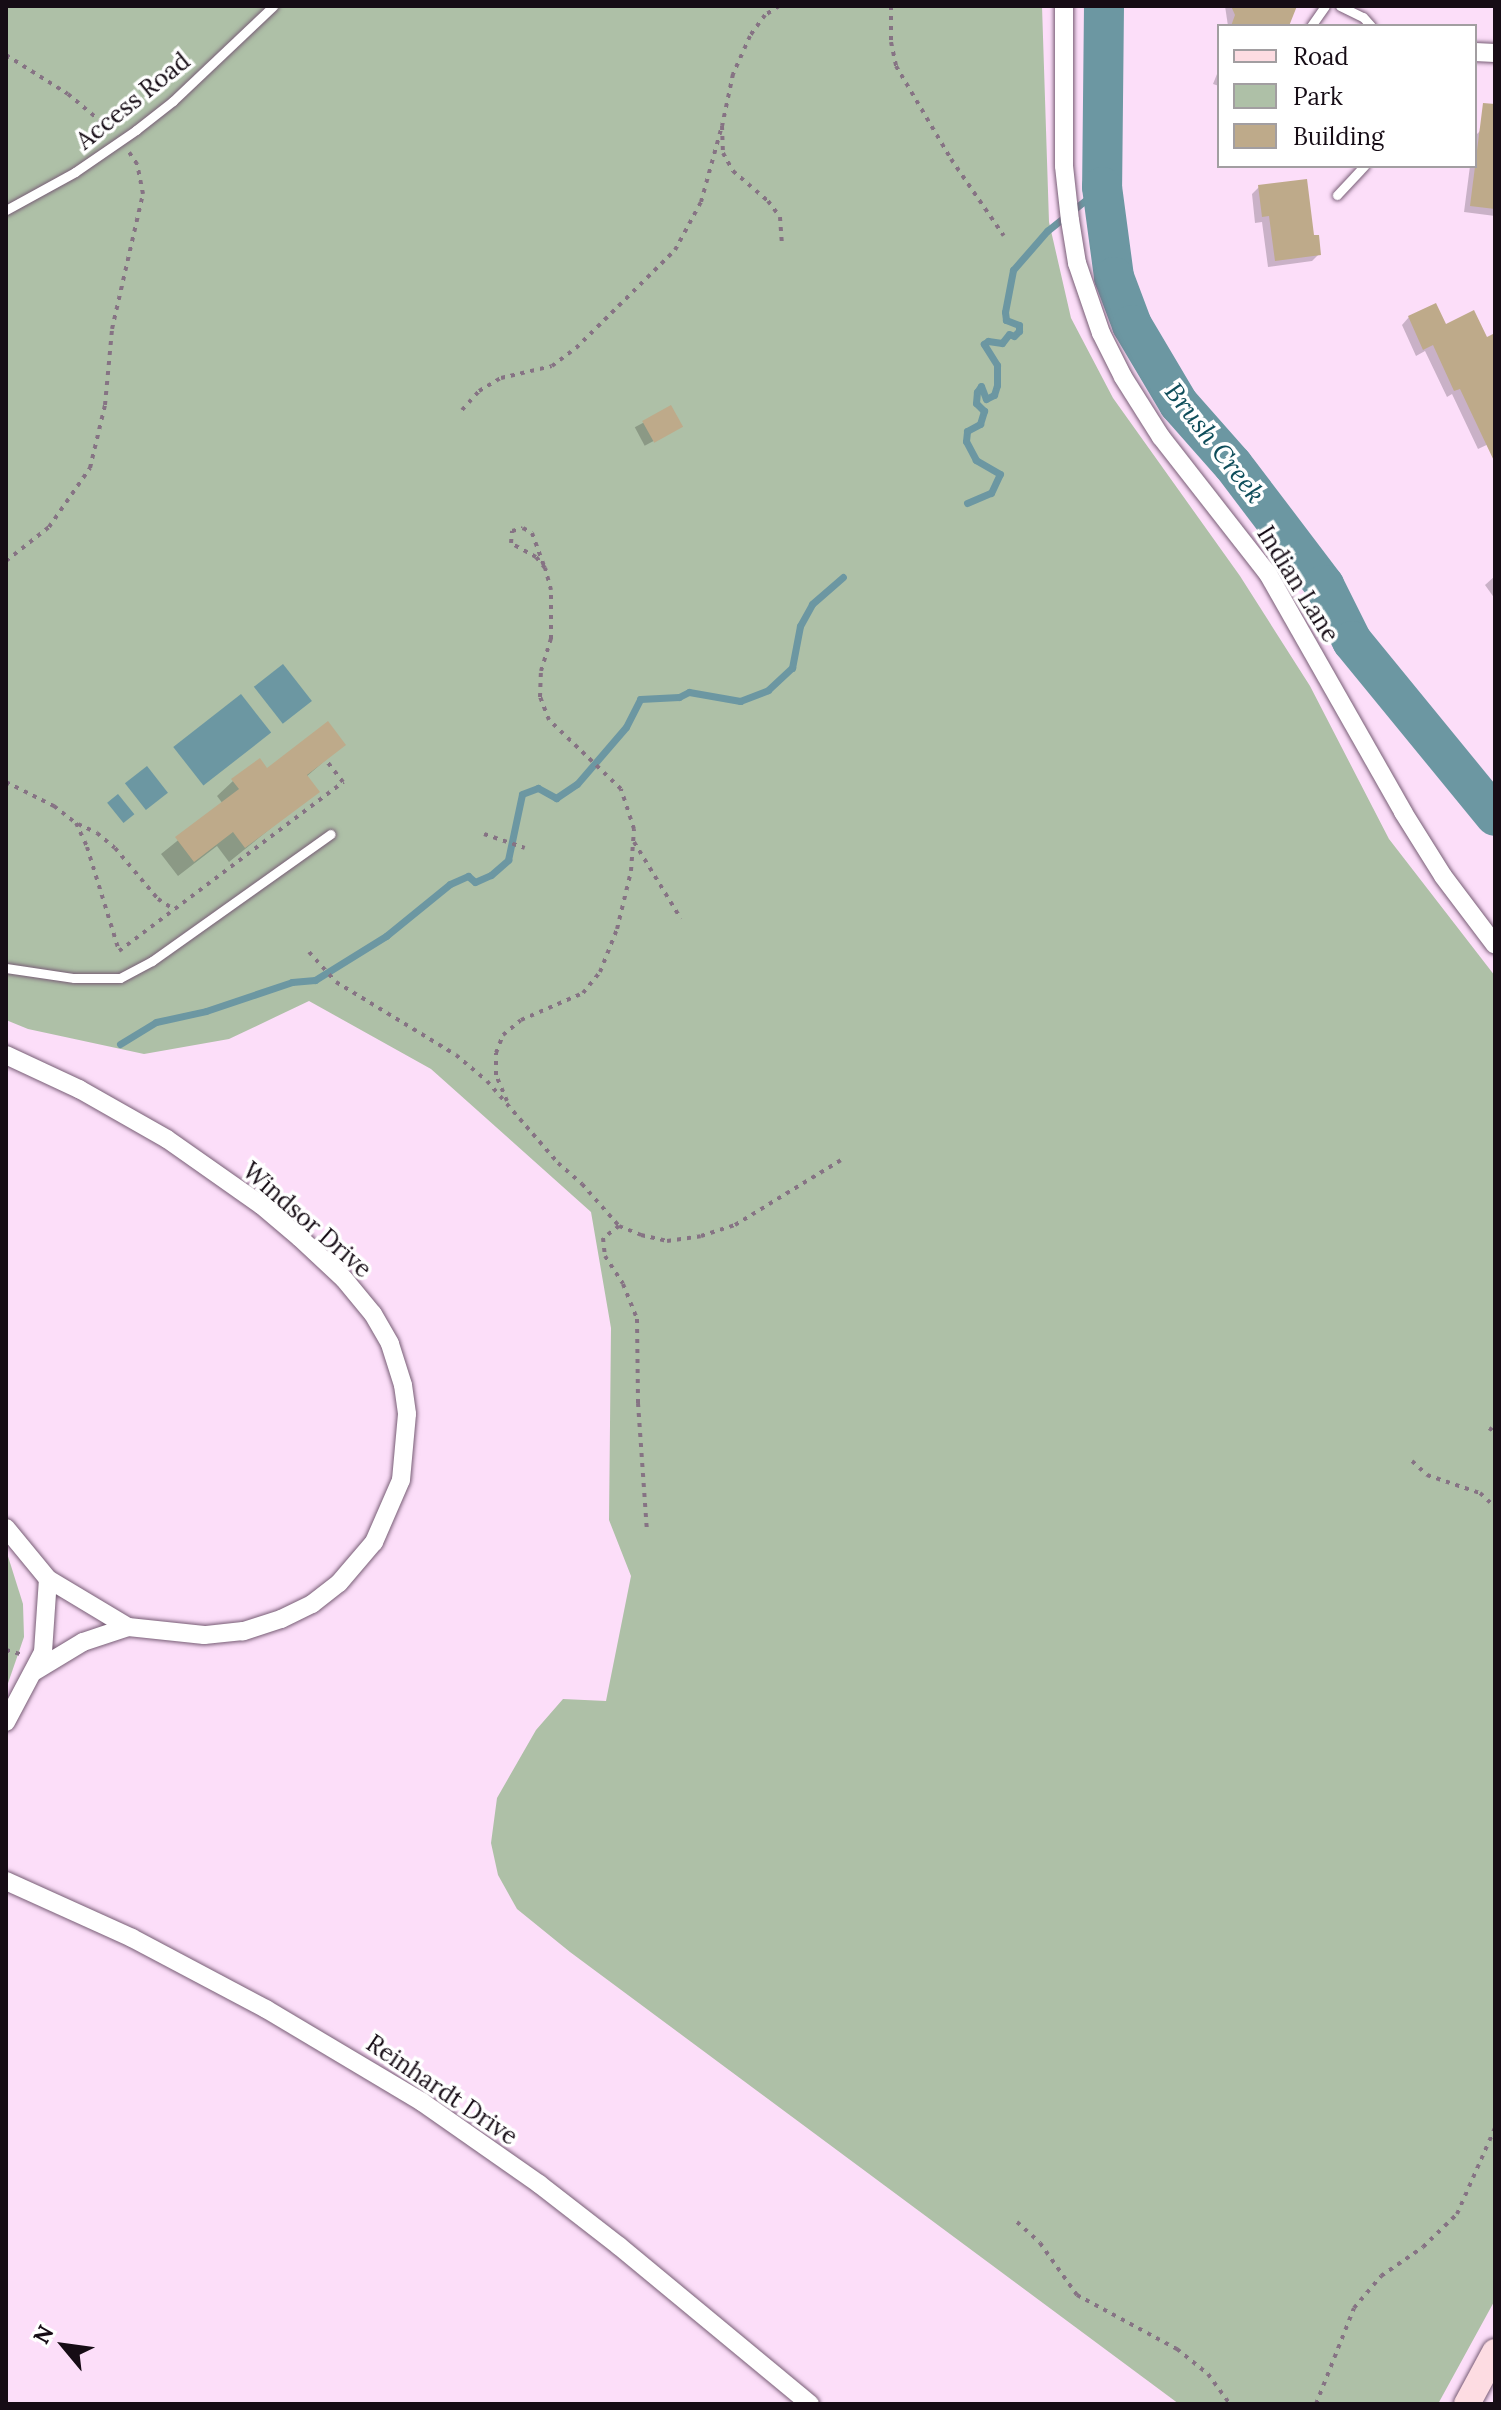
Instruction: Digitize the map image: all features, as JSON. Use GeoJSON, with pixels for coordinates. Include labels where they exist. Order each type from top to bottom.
{"type":"FeatureCollection","features":[{"type":"Feature","properties":{"kind":"main road"},"geometry":{"type":"LineString","coordinates":[[1467,2404],[1495,2352]]}},
{"type":"Feature","properties":{"kind":"street","name":"Indian Lane"},"geometry":{"type":"LineString","coordinates":[[1064,6],[1064,166],[1077,263],[1101,333],[1123,377],[1161,437],[1268,574],[1403,812],[1443,876],[1495,945]]}},
{"type":"Feature","properties":{"kind":"street","name":"Windsor Drive"},"geometry":{"type":"LineString","coordinates":[[6,1055],[119,1109],[193,1156],[261,1205],[344,1279],[373,1314],[390,1344],[403,1385],[407,1414],[401,1480],[374,1542],[339,1583],[312,1604],[281,1619],[243,1631],[204,1635],[128,1627],[48,1579],[6,1528]]}},
{"type":"Feature","properties":{"kind":"street"},"geometry":{"type":"LineString","coordinates":[[6,1722],[43,1652],[48,1579]]}},
{"type":"Feature","properties":{"kind":"street"},"geometry":{"type":"LineString","coordinates":[[35,1671],[83,1642],[128,1627]]}},
{"type":"Feature","properties":{"kind":"street","name":"Reinhardt Drive"},"geometry":{"type":"LineString","coordinates":[[6,1881],[132,1938],[266,2009],[422,2102],[619,2246],[810,2404]]}},
{"type":"Feature","properties":{"kind":"lane","name":"Access Road"},"geometry":{"type":"LineString","coordinates":[[6,210],[63,180],[121,141],[173,101],[273,6]]}},
{"type":"Feature","properties":{"kind":"lane"},"geometry":{"type":"LineString","coordinates":[[1312,24],[1325,6]]}},
{"type":"Feature","properties":{"kind":"lane"},"geometry":{"type":"LineString","coordinates":[[1340,6],[1363,17],[1369,24]]}},
{"type":"Feature","properties":{"kind":"lane"},"geometry":{"type":"LineString","coordinates":[[1337,195],[1362,168]]}},
{"type":"Feature","properties":{"kind":"lane"},"geometry":{"type":"LineString","coordinates":[[6,968],[74,978],[120,978],[152,961],[331,834]]}},
{"type":"Feature","properties":{"kind":"path"},"geometry":{"type":"LineString","coordinates":[[462,410],[479,391],[501,378],[552,366],[564,357],[675,250],[701,202],[733,74],[750,36],[765,15],[779,6]]}},
{"type":"Feature","properties":{"kind":"path"},"geometry":{"type":"LineString","coordinates":[[891,6],[891,42],[896,66],[951,159],[1004,236]]}},
{"type":"Feature","properties":{"kind":"path"},"geometry":{"type":"LineString","coordinates":[[6,55],[68,94],[121,141],[137,164],[143,194],[112,329],[105,405],[90,468],[49,527],[6,561]]}},
{"type":"Feature","properties":{"kind":"path"},"geometry":{"type":"LineString","coordinates":[[722,126],[723,153],[733,171],[768,201],[780,217],[782,246]]}},
{"type":"Feature","properties":{"kind":"path"},"geometry":{"type":"LineString","coordinates":[[507,1101],[496,1075],[496,1053],[503,1035],[521,1020],[583,993],[600,972],[617,929],[631,871],[634,829],[621,789],[549,720],[540,697],[541,671],[551,639],[553,606],[545,568],[532,533],[523,528],[512,531],[511,543],[536,557],[545,568]]}},
{"type":"Feature","properties":{"kind":"path"},"geometry":{"type":"LineString","coordinates":[[76,823],[87,847],[119,951],[343,782],[326,760]]}},
{"type":"Feature","properties":{"kind":"path"},"geometry":{"type":"LineString","coordinates":[[6,782],[54,806],[76,823],[97,833],[115,848],[158,899],[176,911]]}},
{"type":"Feature","properties":{"kind":"path"},"geometry":{"type":"LineString","coordinates":[[484,834],[525,848]]}},
{"type":"Feature","properties":{"kind":"path"},"geometry":{"type":"LineString","coordinates":[[633,841],[681,919]]}},
{"type":"Feature","properties":{"kind":"path"},"geometry":{"type":"LineString","coordinates":[[309,952],[336,982],[456,1055],[507,1101],[558,1163],[582,1184],[619,1226],[667,1241],[701,1236],[735,1225],[841,1160]]}},
{"type":"Feature","properties":{"kind":"path"},"geometry":{"type":"LineString","coordinates":[[619,1226],[603,1238],[605,1256],[623,1284],[637,1319],[638,1403],[647,1531]]}},
{"type":"Feature","properties":{"kind":"path"},"geometry":{"type":"LineString","coordinates":[[1489,1428],[1495,1432]]}},
{"type":"Feature","properties":{"kind":"path"},"geometry":{"type":"LineString","coordinates":[[1412,1461],[1427,1475],[1480,1493],[1495,1507]]}},
{"type":"Feature","properties":{"kind":"path"},"geometry":{"type":"LineString","coordinates":[[6,1650],[20,1654]]}},
{"type":"Feature","properties":{"kind":"path"},"geometry":{"type":"LineString","coordinates":[[1316,2404],[1354,2308],[1381,2276],[1423,2247],[1457,2214],[1495,2128]]}},
{"type":"Feature","properties":{"kind":"path"},"geometry":{"type":"LineString","coordinates":[[1017,2222],[1040,2243],[1077,2295],[1177,2349],[1208,2374],[1230,2404]]}},
{"type":"Feature","properties":{"kind":"green space"},"geometry":{"type":"Polygon","coordinates":[[[6,6],[1042,6],[1049,222],[1071,318],[1113,398],[1240,576],[1310,686],[1389,839],[1495,976],[1495,2300],[1438,2404],[1179,2404],[570,1952],[517,1909],[498,1875],[491,1843],[497,1798],[536,1730],[563,1699],[606,1701],[631,1576],[609,1520],[611,1328],[591,1212],[431,1069],[309,1001],[229,1039],[144,1054],[28,1029],[6,1020],[6,6]]]}},
{"type":"Feature","properties":{"kind":"green space"},"geometry":{"type":"Polygon","coordinates":[[[6,1550],[23,1604],[24,1637],[6,1689],[6,1550]]]}},
{"type":"Feature","properties":{"kind":"shaded area"},"geometry":{"type":"Polygon","coordinates":[[[283,664],[312,701],[283,724],[254,687],[283,664]]]}},
{"type":"Feature","properties":{"kind":"shaded area"},"geometry":{"type":"Polygon","coordinates":[[[241,694],[271,733],[203,786],[173,747],[241,694]]]}},
{"type":"Feature","properties":{"kind":"shaded area"},"geometry":{"type":"Polygon","coordinates":[[[147,766],[168,793],[146,810],[125,783],[147,766]]]}},
{"type":"Feature","properties":{"kind":"shaded area"},"geometry":{"type":"Polygon","coordinates":[[[118,794],[134,814],[123,823],[107,803],[118,794]]]}},
{"type":"Feature","properties":{"kind":"building"},"geometry":{"type":"Polygon","coordinates":[[[1231,6],[1297,6],[1290,24],[1232,24],[1235,15],[1231,6]]]}},
{"type":"Feature","properties":{"kind":"building"},"geometry":{"type":"Polygon","coordinates":[[[1483,103],[1495,104],[1495,209],[1470,206],[1483,103]]]}},
{"type":"Feature","properties":{"kind":"building"},"geometry":{"type":"Polygon","coordinates":[[[1307,179],[1314,235],[1319,235],[1321,255],[1275,261],[1269,216],[1262,217],[1258,185],[1307,179]]]}},
{"type":"Feature","properties":{"kind":"building"},"geometry":{"type":"Polygon","coordinates":[[[1436,303],[1446,324],[1474,310],[1487,337],[1495,333],[1495,463],[1460,389],[1454,391],[1433,345],[1423,350],[1408,316],[1436,303]]]}},
{"type":"Feature","properties":{"kind":"building"},"geometry":{"type":"Polygon","coordinates":[[[671,405],[683,427],[654,443],[642,421],[671,405]]]}},
{"type":"Feature","properties":{"kind":"building"},"geometry":{"type":"Polygon","coordinates":[[[328,721],[346,745],[307,775],[320,792],[245,848],[233,832],[194,862],[175,837],[239,789],[231,779],[260,758],[267,768],[328,721]]]}},
{"type":"Feature","properties":{"kind":"waterway","name":"Brush Creek"},"geometry":{"type":"LineString","coordinates":[[1104,6],[1102,187],[1114,277],[1132,325],[1179,404],[1233,465],[1324,585],[1352,641],[1495,816]]}},
{"type":"Feature","properties":{"kind":"waterway"},"geometry":{"type":"LineString","coordinates":[[967,503],[991,493],[1000,474],[976,460],[966,441],[967,431],[980,424],[984,411],[976,403],[977,392],[981,386],[986,399],[994,395],[997,385],[997,365],[984,344],[988,341],[1002,343],[1009,334],[1014,336],[1019,331],[1019,325],[1006,320],[1005,312],[1013,270],[1047,231],[1102,187]]}},
{"type":"Feature","properties":{"kind":"waterway"},"geometry":{"type":"LineString","coordinates":[[120,1044],[156,1022],[206,1011],[292,982],[315,980],[386,936],[450,884],[468,876],[475,882],[491,875],[508,860],[522,794],[538,788],[556,798],[577,784],[626,727],[640,699],[679,697],[689,692],[740,701],[768,690],[792,668],[800,626],[812,604],[843,577]]}}]}
